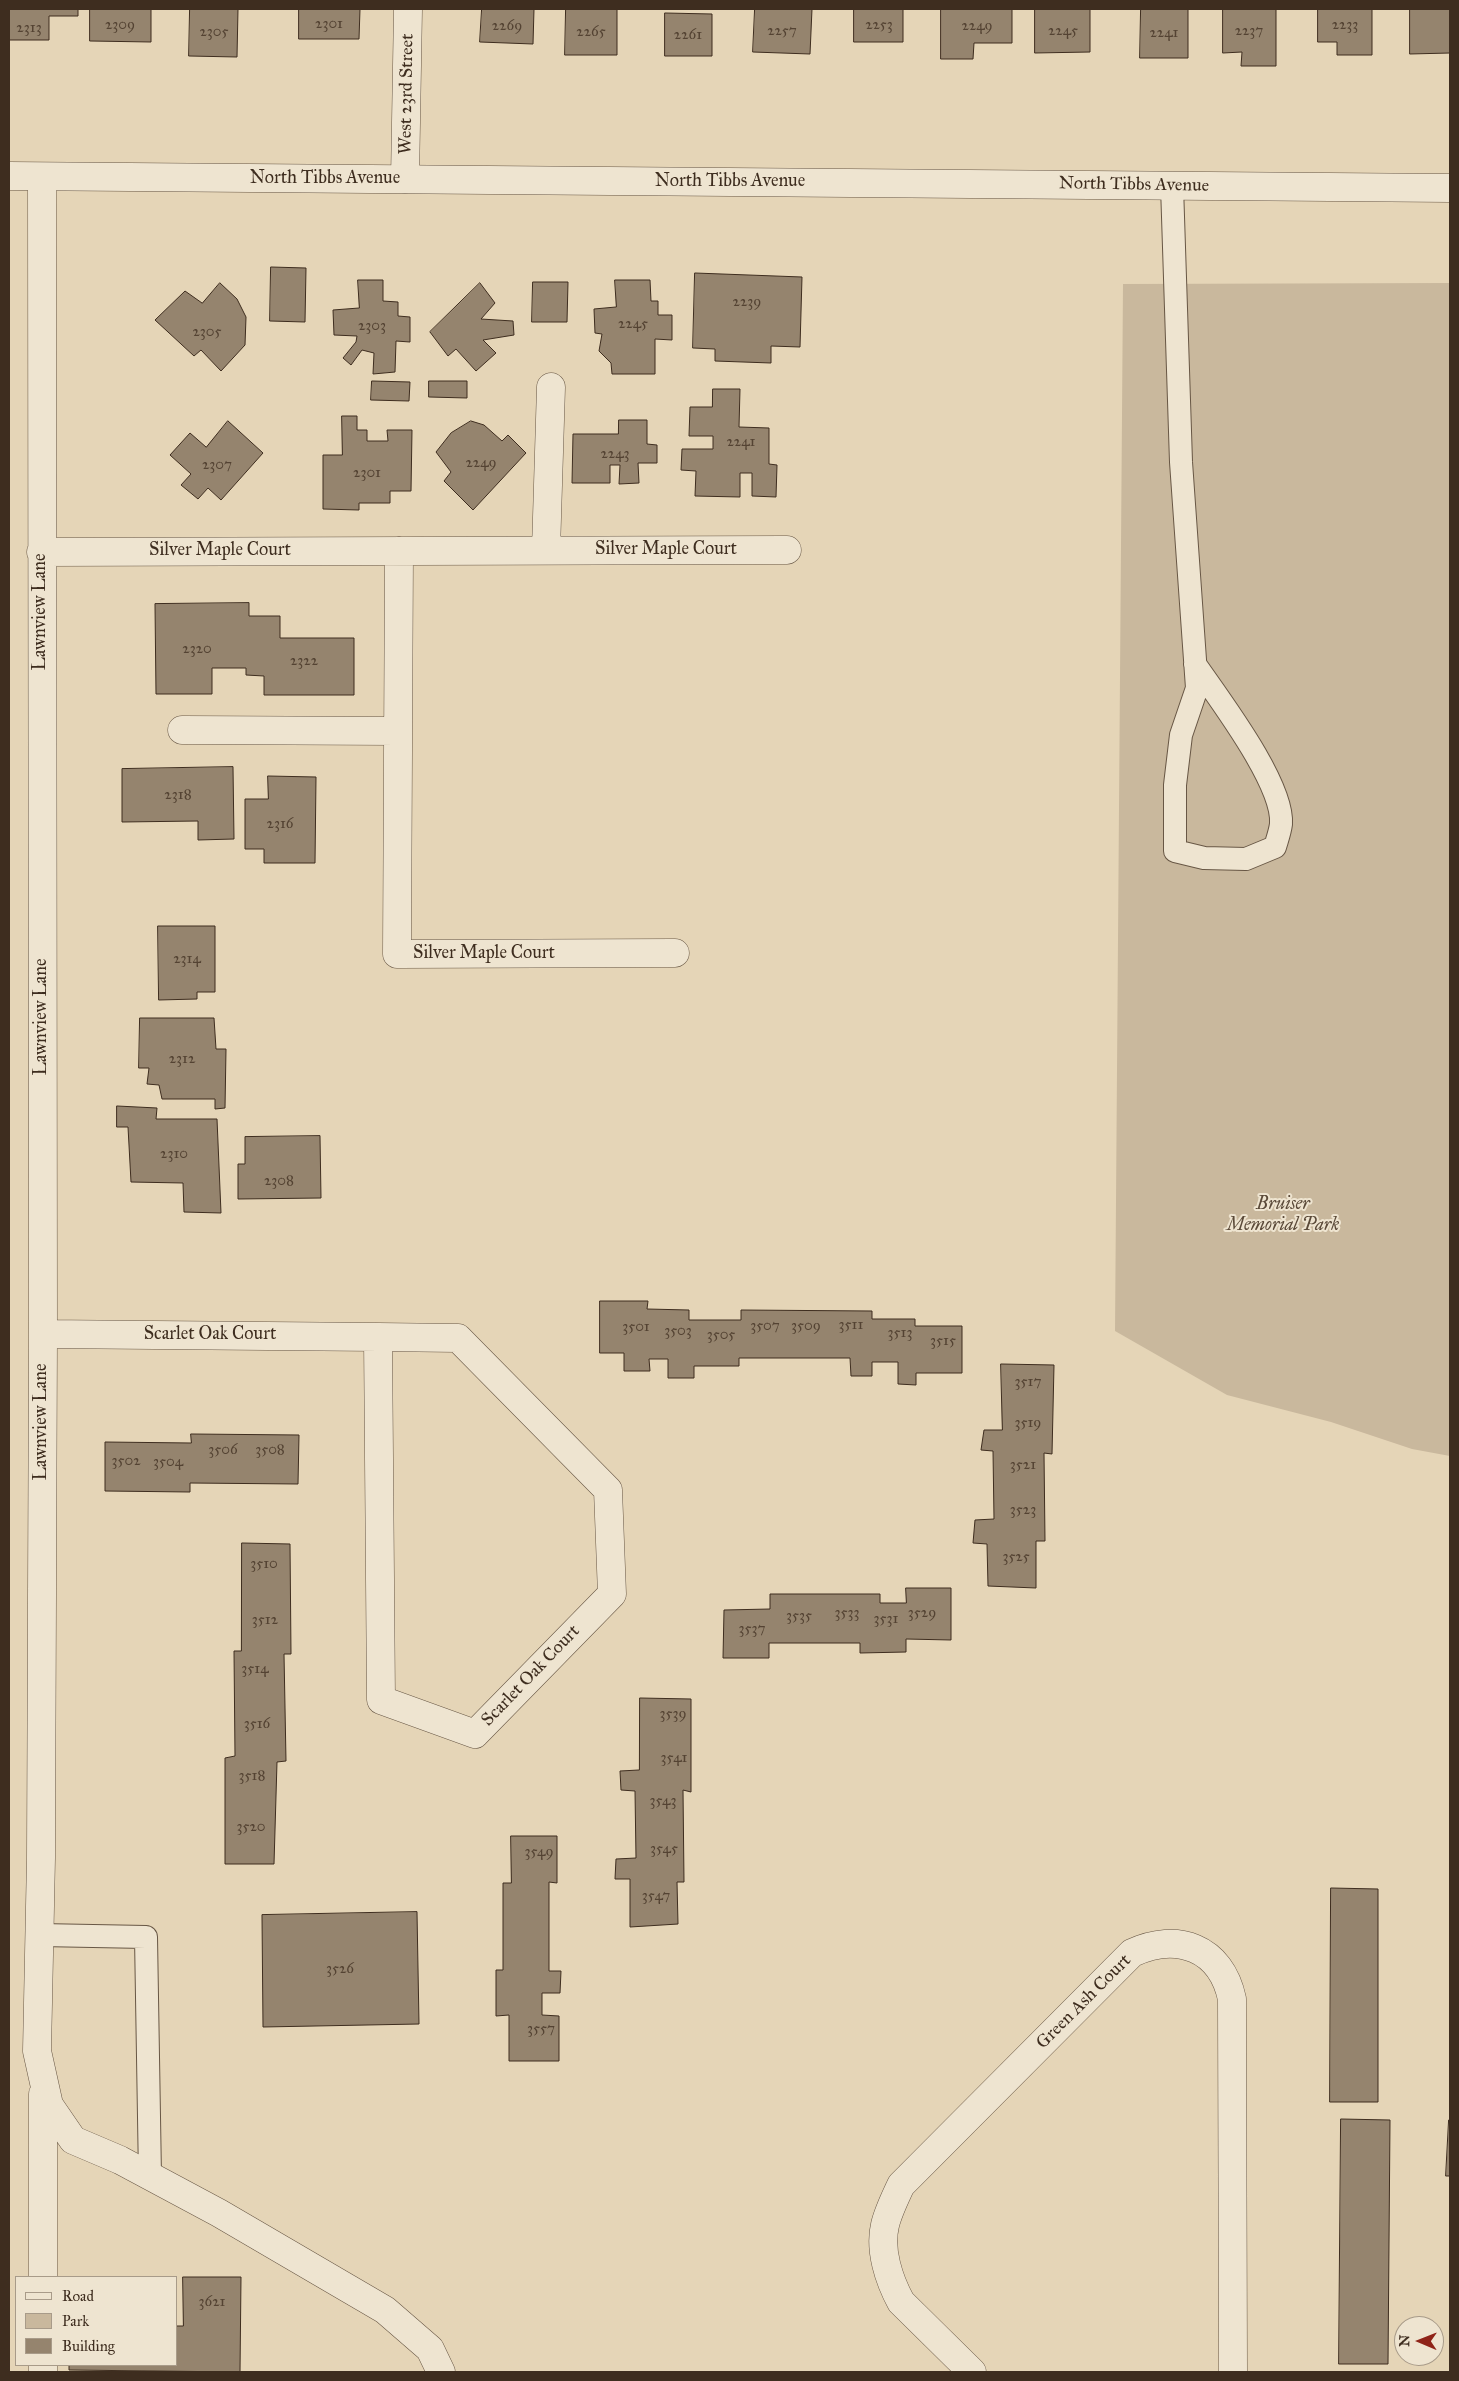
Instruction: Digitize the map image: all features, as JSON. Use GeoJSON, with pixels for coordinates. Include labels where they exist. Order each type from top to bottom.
{"type":"FeatureCollection","features":[{"type":"Feature","properties":{"kind":"street","name":"West 23rd Street"},"geometry":{"type":"LineString","coordinates":[[405,179],[408,9]]}},
{"type":"Feature","properties":{"kind":"street","name":"North Tibbs Avenue"},"geometry":{"type":"LineString","coordinates":[[9,176],[1450,188]]}},
{"type":"Feature","properties":{"kind":"street","name":"Lawnview Lane"},"geometry":{"type":"LineString","coordinates":[[42,176],[43,1334],[41,1858],[37,2051],[43,2080]]}},
{"type":"Feature","properties":{"kind":"street"},"geometry":{"type":"LineString","coordinates":[[546,550],[551,387]]}},
{"type":"Feature","properties":{"kind":"street","name":"Silver Maple Court"},"geometry":{"type":"LineString","coordinates":[[41,552],[787,550]]}},
{"type":"Feature","properties":{"kind":"street","name":"Silver Maple Court"},"geometry":{"type":"LineString","coordinates":[[399,551],[397,954],[675,953]]}},
{"type":"Feature","properties":{"kind":"street"},"geometry":{"type":"LineString","coordinates":[[182,730],[398,731]]}},
{"type":"Feature","properties":{"kind":"street","name":"Scarlet Oak Court"},"geometry":{"type":"LineString","coordinates":[[43,1334],[378,1337],[458,1338],[608,1490],[612,1594],[475,1734],[381,1700],[378,1337]]}},
{"type":"Feature","properties":{"kind":"street","name":"Green Ash Court"},"geometry":{"type":"LineString","coordinates":[[972,2372],[901,2302],[886,2266],[884,2227],[901,2185],[1132,1953],[1148,1946],[1176,1943],[1197,1949],[1212,1959],[1230,1987],[1232,1999],[1233,2372]]}},
{"type":"Feature","properties":{"kind":"street"},"geometry":{"type":"LineString","coordinates":[[43,2080],[49,2105],[73,2140],[120,2160],[219,2213],[385,2310],[430,2349],[441,2372]]}},
{"type":"Feature","properties":{"kind":"street"},"geometry":{"type":"LineString","coordinates":[[43,2080],[43,2276]]}},
{"type":"Feature","properties":{"kind":"lane"},"geometry":{"type":"LineString","coordinates":[[1172,186],[1181,462],[1195,664],[1197,688],[1181,735],[1175,785],[1175,851],[1204,858],[1246,859],[1275,847],[1281,824],[1276,797],[1227,706],[1195,664]]}},
{"type":"Feature","properties":{"kind":"lane"},"geometry":{"type":"LineString","coordinates":[[40,1935],[146,1937],[150,2177]]}},
{"type":"Feature","properties":{"kind":"green space","name":"Bruiser Memorial Park"},"geometry":{"type":"Polygon","coordinates":[[[1450,283],[1450,1456],[1412,1449],[1331,1422],[1227,1395],[1115,1331],[1123,284],[1450,283]]]}},
{"type":"Feature","properties":{"kind":"building"},"geometry":{"type":"Polygon","coordinates":[[[9,9],[78,9],[78,16],[49,16],[49,40],[9,40],[9,9]]]}},
{"type":"Feature","properties":{"kind":"building"},"geometry":{"type":"Polygon","coordinates":[[[90,9],[151,9],[151,42],[90,41],[90,9]]]}},
{"type":"Feature","properties":{"kind":"building"},"geometry":{"type":"Polygon","coordinates":[[[190,9],[238,9],[237,57],[189,56],[190,9]]]}},
{"type":"Feature","properties":{"kind":"building"},"geometry":{"type":"Polygon","coordinates":[[[299,9],[360,9],[359,39],[299,39],[299,9]]]}},
{"type":"Feature","properties":{"kind":"building"},"geometry":{"type":"Polygon","coordinates":[[[482,9],[534,9],[533,44],[480,42],[482,9]]]}},
{"type":"Feature","properties":{"kind":"building"},"geometry":{"type":"Polygon","coordinates":[[[566,9],[617,9],[617,55],[565,55],[566,9]]]}},
{"type":"Feature","properties":{"kind":"building"},"geometry":{"type":"Polygon","coordinates":[[[755,9],[812,9],[810,54],[753,52],[755,9]]]}},
{"type":"Feature","properties":{"kind":"building"},"geometry":{"type":"Polygon","coordinates":[[[854,9],[903,9],[903,42],[854,42],[854,9]]]}},
{"type":"Feature","properties":{"kind":"building"},"geometry":{"type":"Polygon","coordinates":[[[941,9],[1012,9],[1012,43],[974,43],[973,59],[941,59],[941,9]]]}},
{"type":"Feature","properties":{"kind":"building"},"geometry":{"type":"Polygon","coordinates":[[[1035,9],[1090,9],[1090,52],[1035,53],[1035,9]]]}},
{"type":"Feature","properties":{"kind":"building"},"geometry":{"type":"Polygon","coordinates":[[[1141,9],[1188,9],[1188,58],[1140,58],[1141,9]]]}},
{"type":"Feature","properties":{"kind":"building"},"geometry":{"type":"Polygon","coordinates":[[[1223,9],[1276,9],[1276,66],[1241,66],[1242,52],[1223,53],[1223,9]]]}},
{"type":"Feature","properties":{"kind":"building"},"geometry":{"type":"Polygon","coordinates":[[[1318,9],[1372,9],[1372,55],[1337,55],[1337,42],[1318,42],[1318,9]]]}},
{"type":"Feature","properties":{"kind":"building"},"geometry":{"type":"Polygon","coordinates":[[[1410,9],[1450,9],[1450,53],[1410,54],[1410,9]]]}},
{"type":"Feature","properties":{"kind":"building"},"geometry":{"type":"Polygon","coordinates":[[[665,13],[712,14],[712,56],[665,56],[665,13]]]}},
{"type":"Feature","properties":{"kind":"building"},"geometry":{"type":"Polygon","coordinates":[[[271,267],[306,268],[305,322],[270,321],[271,267]]]}},
{"type":"Feature","properties":{"kind":"building"},"geometry":{"type":"Polygon","coordinates":[[[695,273],[802,277],[800,347],[771,346],[771,363],[715,361],[715,349],[693,348],[695,273]]]}},
{"type":"Feature","properties":{"kind":"building"},"geometry":{"type":"Polygon","coordinates":[[[358,280],[383,280],[383,301],[398,302],[398,316],[410,317],[410,342],[396,341],[395,372],[373,374],[374,353],[362,350],[351,365],[343,358],[356,342],[357,336],[334,335],[333,310],[359,308],[358,280]]]}},
{"type":"Feature","properties":{"kind":"building"},"geometry":{"type":"Polygon","coordinates":[[[615,280],[650,280],[651,301],[658,301],[658,315],[672,315],[672,340],[655,339],[655,374],[612,374],[611,363],[599,351],[602,334],[595,333],[594,309],[616,307],[615,280]]]}},
{"type":"Feature","properties":{"kind":"building"},"geometry":{"type":"Polygon","coordinates":[[[533,282],[568,282],[567,322],[532,322],[533,282]]]}},
{"type":"Feature","properties":{"kind":"building"},"geometry":{"type":"Polygon","coordinates":[[[220,283],[237,299],[246,317],[245,345],[221,371],[201,350],[194,356],[155,320],[185,291],[202,303],[220,283]]]}},
{"type":"Feature","properties":{"kind":"building"},"geometry":{"type":"Polygon","coordinates":[[[480,283],[495,303],[481,319],[513,321],[514,335],[483,340],[496,353],[476,371],[456,349],[448,356],[430,332],[480,283]]]}},
{"type":"Feature","properties":{"kind":"building"},"geometry":{"type":"Polygon","coordinates":[[[372,381],[410,382],[409,401],[371,400],[372,381]]]}},
{"type":"Feature","properties":{"kind":"building"},"geometry":{"type":"Polygon","coordinates":[[[429,381],[467,381],[467,398],[429,397],[429,381]]]}},
{"type":"Feature","properties":{"kind":"building"},"geometry":{"type":"Polygon","coordinates":[[[713,389],[740,389],[739,427],[769,428],[769,464],[777,465],[776,497],[752,496],[752,473],[740,473],[740,497],[695,496],[696,471],[681,470],[682,449],[713,449],[713,436],[689,436],[690,407],[712,407],[713,389]]]}},
{"type":"Feature","properties":{"kind":"building"},"geometry":{"type":"Polygon","coordinates":[[[342,416],[357,416],[357,430],[367,430],[367,441],[388,441],[387,430],[412,430],[411,491],[390,491],[390,503],[359,503],[359,510],[323,509],[323,455],[342,455],[342,416]]]}},
{"type":"Feature","properties":{"kind":"building"},"geometry":{"type":"Polygon","coordinates":[[[619,420],[647,420],[647,444],[657,445],[657,463],[638,463],[639,483],[619,484],[620,465],[610,465],[610,483],[572,483],[573,434],[618,434],[619,420]]]}},
{"type":"Feature","properties":{"kind":"building"},"geometry":{"type":"Polygon","coordinates":[[[228,421],[263,453],[221,500],[208,488],[198,499],[181,485],[191,474],[170,455],[190,433],[206,447],[228,421]]]}},
{"type":"Feature","properties":{"kind":"building"},"geometry":{"type":"Polygon","coordinates":[[[471,421],[484,425],[502,441],[508,435],[526,453],[473,510],[444,481],[451,472],[436,452],[451,433],[471,421]]]}},
{"type":"Feature","properties":{"kind":"building"},"geometry":{"type":"Polygon","coordinates":[[[249,603],[249,616],[280,616],[280,638],[354,638],[354,695],[264,695],[264,676],[246,675],[246,668],[212,668],[212,694],[156,694],[155,604],[249,603]]]}},
{"type":"Feature","properties":{"kind":"building"},"geometry":{"type":"Polygon","coordinates":[[[233,767],[234,839],[198,840],[198,821],[122,822],[122,769],[233,767]]]}},
{"type":"Feature","properties":{"kind":"building"},"geometry":{"type":"Polygon","coordinates":[[[268,776],[316,777],[315,863],[264,863],[264,849],[245,849],[245,799],[268,799],[268,776]]]}},
{"type":"Feature","properties":{"kind":"building"},"geometry":{"type":"Polygon","coordinates":[[[158,926],[215,926],[215,992],[197,992],[197,999],[159,1000],[158,926]]]}},
{"type":"Feature","properties":{"kind":"building"},"geometry":{"type":"Polygon","coordinates":[[[140,1018],[214,1018],[216,1049],[226,1049],[225,1108],[215,1109],[215,1099],[162,1099],[159,1085],[147,1084],[149,1068],[139,1068],[140,1018]]]}},
{"type":"Feature","properties":{"kind":"building"},"geometry":{"type":"Polygon","coordinates":[[[117,1106],[157,1108],[156,1119],[217,1119],[221,1213],[184,1212],[183,1183],[131,1182],[128,1127],[117,1127],[117,1106]]]}},
{"type":"Feature","properties":{"kind":"building"},"geometry":{"type":"Polygon","coordinates":[[[320,1136],[321,1198],[238,1199],[238,1164],[245,1164],[245,1137],[320,1136]]]}},
{"type":"Feature","properties":{"kind":"building"},"geometry":{"type":"Polygon","coordinates":[[[600,1301],[648,1301],[647,1309],[689,1310],[689,1320],[741,1320],[741,1310],[872,1311],[872,1319],[915,1319],[915,1326],[962,1326],[962,1373],[916,1373],[916,1385],[898,1384],[898,1362],[872,1362],[872,1376],[851,1376],[850,1358],[739,1358],[739,1366],[694,1366],[694,1378],[668,1378],[668,1359],[649,1359],[650,1371],[624,1371],[624,1353],[600,1353],[600,1301]]]}},
{"type":"Feature","properties":{"kind":"building"},"geometry":{"type":"Polygon","coordinates":[[[1001,1364],[1054,1365],[1052,1454],[1044,1453],[1045,1541],[1036,1541],[1036,1588],[988,1586],[987,1544],[973,1543],[975,1520],[994,1519],[993,1451],[981,1450],[984,1430],[1002,1430],[1001,1364]]]}},
{"type":"Feature","properties":{"kind":"building"},"geometry":{"type":"Polygon","coordinates":[[[191,1434],[299,1435],[298,1484],[190,1483],[190,1492],[105,1491],[105,1442],[191,1443],[191,1434]]]}},
{"type":"Feature","properties":{"kind":"building"},"geometry":{"type":"Polygon","coordinates":[[[242,1543],[290,1544],[291,1654],[284,1654],[286,1761],[277,1762],[274,1864],[225,1864],[225,1758],[235,1756],[234,1651],[241,1651],[242,1543]]]}},
{"type":"Feature","properties":{"kind":"building"},"geometry":{"type":"Polygon","coordinates":[[[906,1588],[951,1588],[951,1640],[906,1639],[906,1652],[860,1653],[860,1643],[769,1643],[769,1658],[723,1658],[724,1610],[770,1609],[770,1594],[880,1594],[880,1603],[906,1603],[906,1588]]]}},
{"type":"Feature","properties":{"kind":"building"},"geometry":{"type":"Polygon","coordinates":[[[640,1698],[691,1699],[691,1792],[683,1790],[684,1882],[677,1882],[678,1924],[630,1927],[630,1879],[615,1879],[616,1859],[636,1858],[635,1791],[621,1790],[620,1771],[639,1770],[640,1698]]]}},
{"type":"Feature","properties":{"kind":"building"},"geometry":{"type":"Polygon","coordinates":[[[511,1836],[557,1836],[557,1883],[549,1882],[549,1971],[561,1971],[560,1993],[542,1993],[542,2015],[559,2016],[559,2061],[509,2061],[509,2015],[496,2016],[496,1970],[503,1970],[503,1883],[511,1883],[511,1836]]]}},
{"type":"Feature","properties":{"kind":"building"},"geometry":{"type":"Polygon","coordinates":[[[1331,1888],[1378,1889],[1378,2102],[1330,2102],[1331,1888]]]}},
{"type":"Feature","properties":{"kind":"building"},"geometry":{"type":"Polygon","coordinates":[[[417,1912],[419,2024],[263,2027],[262,1915],[417,1912]]]}},
{"type":"Feature","properties":{"kind":"building"},"geometry":{"type":"Polygon","coordinates":[[[1341,2119],[1390,2120],[1388,2364],[1339,2364],[1341,2119]]]}},
{"type":"Feature","properties":{"kind":"building"},"geometry":{"type":"Polygon","coordinates":[[[1449,2120],[1450,2176],[1446,2176],[1449,2120]]]}},
{"type":"Feature","properties":{"kind":"building"},"geometry":{"type":"Polygon","coordinates":[[[183,2277],[241,2277],[240,2372],[69,2370],[69,2366],[178,2366],[178,2326],[183,2326],[183,2277]]]}}]}
